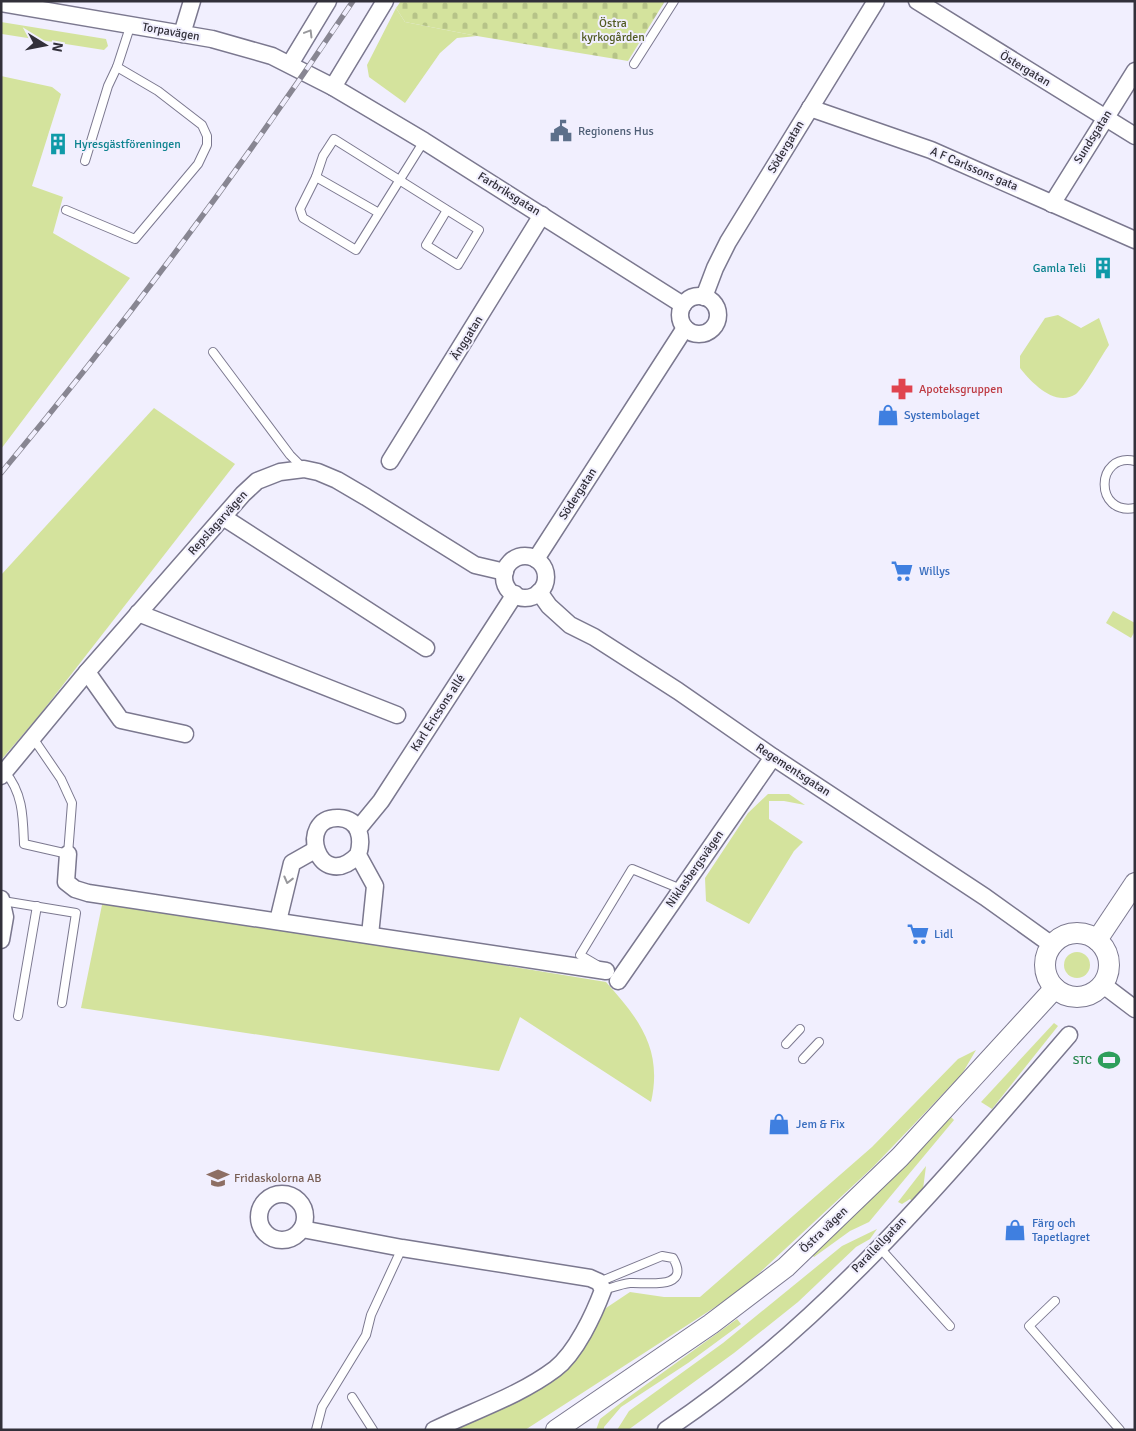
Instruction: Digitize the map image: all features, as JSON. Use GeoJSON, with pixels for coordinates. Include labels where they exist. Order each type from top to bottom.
{"type":"FeatureCollection","features":[{"type":"Feature","properties":{"kind":"street"},"geometry":{"type":"LineString","coordinates":[[182,34],[192,1]]}},
{"type":"Feature","properties":{"kind":"street"},"geometry":{"type":"LineString","coordinates":[[290,64],[328,1]]}},
{"type":"Feature","properties":{"kind":"street"},"geometry":{"type":"LineString","coordinates":[[333,87],[386,1]]}},
{"type":"Feature","properties":{"kind":"street","name":"Södergatan"},"geometry":{"type":"LineString","coordinates":[[704,297],[715,268],[728,242],[876,1]]}},
{"type":"Feature","properties":{"kind":"street","name":"Östergatan"},"geometry":{"type":"LineString","coordinates":[[917,1],[1135,136]]}},
{"type":"Feature","properties":{"kind":"street","name":"Torpavägen"},"geometry":{"type":"LineString","coordinates":[[1,3],[212,39],[272,56],[333,87]]}},
{"type":"Feature","properties":{"kind":"street","name":"Sundsgatan"},"geometry":{"type":"LineString","coordinates":[[1052,204],[1135,71]]}},
{"type":"Feature","properties":{"kind":"street","name":"Farbriksgatan"},"geometry":{"type":"LineString","coordinates":[[333,87],[424,141],[683,305]]}},
{"type":"Feature","properties":{"kind":"street","name":"A F Carlssons gata"},"geometry":{"type":"LineString","coordinates":[[810,108],[931,150],[1135,240]]}},
{"type":"Feature","properties":{"kind":"street","name":"Änggatan"},"geometry":{"type":"LineString","coordinates":[[390,461],[542,215]]}},
{"type":"Feature","properties":{"kind":"street"},"geometry":{"type":"LineString","coordinates":[[692,297],[704,297],[713,303],[716,308],[717,315],[714,324],[708,331],[700,333],[685,328],[680,317],[683,305],[692,297]]}},
{"type":"Feature","properties":{"kind":"street","name":"Södergatan"},"geometry":{"type":"LineString","coordinates":[[536,559],[685,328]]}},
{"type":"Feature","properties":{"kind":"street","name":"Repslagarvägen"},"geometry":{"type":"LineString","coordinates":[[3,774],[87,672],[222,517],[257,481],[290,470],[304,469],[337,480],[475,565],[506,572]]}},
{"type":"Feature","properties":{"kind":"street"},"geometry":{"type":"LineString","coordinates":[[222,517],[426,648]]}},
{"type":"Feature","properties":{"kind":"street"},"geometry":{"type":"LineString","coordinates":[[525,556],[536,559],[543,566],[546,575],[545,584],[539,592],[527,597],[514,594],[506,584],[508,564],[525,556]]}},
{"type":"Feature","properties":{"kind":"street","name":"Regementsgatan"},"geometry":{"type":"LineString","coordinates":[[539,592],[549,606],[570,625],[594,637],[985,897],[1052,946]]}},
{"type":"Feature","properties":{"kind":"street","name":"Karl Ericsons allé"},"geometry":{"type":"LineString","coordinates":[[358,829],[381,801],[514,594]]}},
{"type":"Feature","properties":{"kind":"street"},"geometry":{"type":"LineString","coordinates":[[138,614],[397,715]]}},
{"type":"Feature","properties":{"kind":"street"},"geometry":{"type":"LineString","coordinates":[[87,672],[121,720],[185,734]]}},
{"type":"Feature","properties":{"kind":"street","name":"Niklasbergsvägen"},"geometry":{"type":"LineString","coordinates":[[612,976],[681,889],[773,757]]}},
{"type":"Feature","properties":{"kind":"street"},"geometry":{"type":"LineString","coordinates":[[339,818],[350,821],[358,829],[362,842],[358,855],[351,862],[341,866],[330,865],[321,860],[315,850],[314,837],[319,826],[328,820],[339,818]]}},
{"type":"Feature","properties":{"kind":"street"},"geometry":{"type":"LineString","coordinates":[[278,921],[292,864],[315,850]]}},
{"type":"Feature","properties":{"kind":"street"},"geometry":{"type":"LineString","coordinates":[[68,854],[66,882],[75,889],[370,935],[612,976]]}},
{"type":"Feature","properties":{"kind":"street"},"geometry":{"type":"LineString","coordinates":[[358,855],[375,886],[370,935]]}},
{"type":"Feature","properties":{"kind":"street"},"geometry":{"type":"LineString","coordinates":[[1096,940],[1135,883]]}},
{"type":"Feature","properties":{"kind":"street"},"geometry":{"type":"LineString","coordinates":[[1,940],[6,918],[2,900]]}},
{"type":"Feature","properties":{"kind":"street"},"geometry":{"type":"LineString","coordinates":[[1071,934],[1084,934],[1096,940],[1103,947],[1108,961],[1107,975],[1102,984],[1092,992],[1080,996],[1066,995],[1055,988],[1047,977],[1045,968],[1047,954],[1052,946],[1062,937],[1071,934]]}},
{"type":"Feature","properties":{"kind":"street"},"geometry":{"type":"LineString","coordinates":[[1102,984],[1135,1010]]}},
{"type":"Feature","properties":{"kind":"street","name":"Östra vägen"},"geometry":{"type":"LineString","coordinates":[[559,1429],[711,1324],[786,1267],[900,1157],[1055,988]]}},
{"type":"Feature","properties":{"kind":"street","name":"Parallellgatan"},"geometry":{"type":"LineString","coordinates":[[666,1430],[787,1338],[879,1246],[956,1164],[1068,1035]]}},
{"type":"Feature","properties":{"kind":"street"},"geometry":{"type":"LineString","coordinates":[[302,1229],[402,1248],[590,1278],[601,1286],[577,1342],[556,1368],[517,1392],[434,1430]]}},
{"type":"Feature","properties":{"kind":"lane"},"geometry":{"type":"LineString","coordinates":[[634,64],[674,1]]}},
{"type":"Feature","properties":{"kind":"lane"},"geometry":{"type":"LineString","coordinates":[[85,161],[108,86],[117,67],[131,24]]}},
{"type":"Feature","properties":{"kind":"lane"},"geometry":{"type":"LineString","coordinates":[[66,210],[135,240],[198,164],[207,145],[207,136],[202,125],[158,90],[117,67]]}},
{"type":"Feature","properties":{"kind":"lane"},"geometry":{"type":"LineString","coordinates":[[424,141],[400,180],[356,250],[303,218],[300,209],[316,176],[323,156],[334,139],[400,180],[448,210],[479,230],[458,265],[426,245],[448,210]]}},
{"type":"Feature","properties":{"kind":"lane"},"geometry":{"type":"LineString","coordinates":[[316,176],[379,213]]}},
{"type":"Feature","properties":{"kind":"lane"},"geometry":{"type":"LineString","coordinates":[[213,352],[290,454],[304,469]]}},
{"type":"Feature","properties":{"kind":"lane"},"geometry":{"type":"LineString","coordinates":[[1135,461],[1124,460],[1117,463],[1111,467],[1104,481],[1104,489],[1111,502],[1125,509],[1135,508]]}},
{"type":"Feature","properties":{"kind":"lane"},"geometry":{"type":"LineString","coordinates":[[3,774],[13,781],[22,804],[24,844],[68,854],[72,803],[61,779],[33,738]]}},
{"type":"Feature","properties":{"kind":"lane"},"geometry":{"type":"LineString","coordinates":[[612,976],[580,955],[632,869],[681,889]]}},
{"type":"Feature","properties":{"kind":"lane"},"geometry":{"type":"LineString","coordinates":[[2,900],[76,912],[62,1003]]}},
{"type":"Feature","properties":{"kind":"lane"},"geometry":{"type":"LineString","coordinates":[[18,1016],[37,906]]}},
{"type":"Feature","properties":{"kind":"lane"},"geometry":{"type":"LineString","coordinates":[[786,1044],[800,1029]]}},
{"type":"Feature","properties":{"kind":"lane"},"geometry":{"type":"LineString","coordinates":[[802,1059],[819,1042]]}},
{"type":"Feature","properties":{"kind":"lane"},"geometry":{"type":"LineString","coordinates":[[879,1246],[950,1326]]}},
{"type":"Feature","properties":{"kind":"lane"},"geometry":{"type":"LineString","coordinates":[[316,1430],[322,1408],[366,1335],[371,1315],[402,1248]]}},
{"type":"Feature","properties":{"kind":"lane"},"geometry":{"type":"LineString","coordinates":[[662,1256],[672,1258],[677,1266],[676,1274],[672,1280],[664,1284],[630,1283],[601,1286],[662,1256]]}},
{"type":"Feature","properties":{"kind":"lane"},"geometry":{"type":"LineString","coordinates":[[1055,1301],[1029,1326],[1120,1430]]}},
{"type":"Feature","properties":{"kind":"lane"},"geometry":{"type":"LineString","coordinates":[[352,1396],[373,1430]]}},
{"type":"Feature","properties":{"kind":"green space","name":"Östra kyrkogården"},"geometry":{"type":"Polygon","coordinates":[[[401,1],[665,1],[628,61],[405,22],[396,8],[401,1]]]}},
{"type":"Feature","properties":{"kind":"green space"},"geometry":{"type":"Polygon","coordinates":[[[396,8],[405,22],[477,36],[457,38],[440,53],[405,103],[369,77],[367,65],[396,8]]]}},
{"type":"Feature","properties":{"kind":"green space"},"geometry":{"type":"Polygon","coordinates":[[[1,22],[106,39],[108,46],[104,50],[2,34],[1,39],[1,22]]]}},
{"type":"Feature","properties":{"kind":"green space"},"geometry":{"type":"Polygon","coordinates":[[[1,76],[52,87],[61,94],[32,186],[63,197],[53,233],[130,278],[1,449],[1,76]]]}},
{"type":"Feature","properties":{"kind":"green space"},"geometry":{"type":"Polygon","coordinates":[[[1058,315],[1081,328],[1099,318],[1109,345],[1079,391],[1068,397],[1060,398],[1044,392],[1020,368],[1020,356],[1045,318],[1058,315]]]}},
{"type":"Feature","properties":{"kind":"green space"},"geometry":{"type":"Polygon","coordinates":[[[154,408],[235,464],[38,717],[1,760],[1,575],[154,408]]]}},
{"type":"Feature","properties":{"kind":"green space"},"geometry":{"type":"Polygon","coordinates":[[[1113,611],[1135,623],[1135,631],[1131,638],[1106,623],[1113,611]]]}},
{"type":"Feature","properties":{"kind":"green space"},"geometry":{"type":"Polygon","coordinates":[[[768,794],[789,794],[805,805],[784,801],[769,801],[769,819],[803,842],[794,851],[749,924],[706,901],[705,878],[748,813],[768,794]]]}},
{"type":"Feature","properties":{"kind":"green space"},"geometry":{"type":"Polygon","coordinates":[[[103,900],[606,982],[638,1022],[651,1050],[654,1066],[654,1083],[651,1102],[520,1017],[499,1071],[81,1008],[103,900]]]}},
{"type":"Feature","properties":{"kind":"green space"},"geometry":{"type":"Polygon","coordinates":[[[1077,952],[1086,956],[1090,965],[1086,974],[1077,978],[1068,974],[1064,965],[1068,956],[1077,952]]]}},
{"type":"Feature","properties":{"kind":"green space"},"geometry":{"type":"Polygon","coordinates":[[[1054,1023],[1058,1026],[992,1109],[981,1102],[1054,1023]]]}},
{"type":"Feature","properties":{"kind":"green space"},"geometry":{"type":"Polygon","coordinates":[[[976,1050],[962,1074],[873,1167],[740,1291],[525,1430],[447,1430],[552,1380],[573,1363],[606,1308],[630,1292],[664,1297],[700,1297],[872,1147],[958,1059],[976,1050]]]}},
{"type":"Feature","properties":{"kind":"green space"},"geometry":{"type":"Polygon","coordinates":[[[950,1116],[954,1120],[869,1222],[850,1231],[814,1257],[811,1254],[950,1116]]]}},
{"type":"Feature","properties":{"kind":"green space"},"geometry":{"type":"Polygon","coordinates":[[[926,1166],[922,1197],[916,1205],[910,1199],[902,1204],[898,1202],[926,1166]]]}},
{"type":"Feature","properties":{"kind":"green space"},"geometry":{"type":"Polygon","coordinates":[[[877,1229],[870,1239],[856,1247],[798,1302],[734,1353],[628,1430],[617,1430],[629,1411],[723,1343],[842,1246],[877,1229]]]}},
{"type":"Feature","properties":{"kind":"green space"},"geometry":{"type":"Polygon","coordinates":[[[737,1319],[741,1324],[688,1363],[621,1407],[604,1427],[604,1430],[596,1430],[600,1419],[737,1319]]]}},
{"type":"Feature","properties":{"kind":"railway"},"geometry":{"type":"LineString","coordinates":[[1,473],[94,358],[183,242],[270,122],[353,1]]}},
{"type":"Feature","properties":{"kind":"place","name":"Regionens Hus"},"geometry":{"type":"Point","coordinates":[561,131]}},
{"type":"Feature","properties":{"kind":"place","name":"Hyresgästföreningen"},"geometry":{"type":"Point","coordinates":[58,144]}},
{"type":"Feature","properties":{"kind":"place","name":"Gamla Teli"},"geometry":{"type":"Point","coordinates":[1103,268]}},
{"type":"Feature","properties":{"kind":"place","name":"Apoteksgruppen"},"geometry":{"type":"Point","coordinates":[902,389]}},
{"type":"Feature","properties":{"kind":"place","name":"Systembolaget"},"geometry":{"type":"Point","coordinates":[888,415]}},
{"type":"Feature","properties":{"kind":"place","name":"Willys"},"geometry":{"type":"Point","coordinates":[902,571]}},
{"type":"Feature","properties":{"kind":"place","name":"Lidl"},"geometry":{"type":"Point","coordinates":[918,934]}},
{"type":"Feature","properties":{"kind":"place","name":"STC"},"geometry":{"type":"Point","coordinates":[1109,1060]}},
{"type":"Feature","properties":{"kind":"place","name":"Jem & Fix"},"geometry":{"type":"Point","coordinates":[779,1124]}},
{"type":"Feature","properties":{"kind":"place","name":"Fridaskolorna AB"},"geometry":{"type":"Point","coordinates":[218,1178]}},
{"type":"Feature","properties":{"kind":"place","name":"Färg och Tapetlagret"},"geometry":{"type":"Point","coordinates":[1015,1230]}}]}
